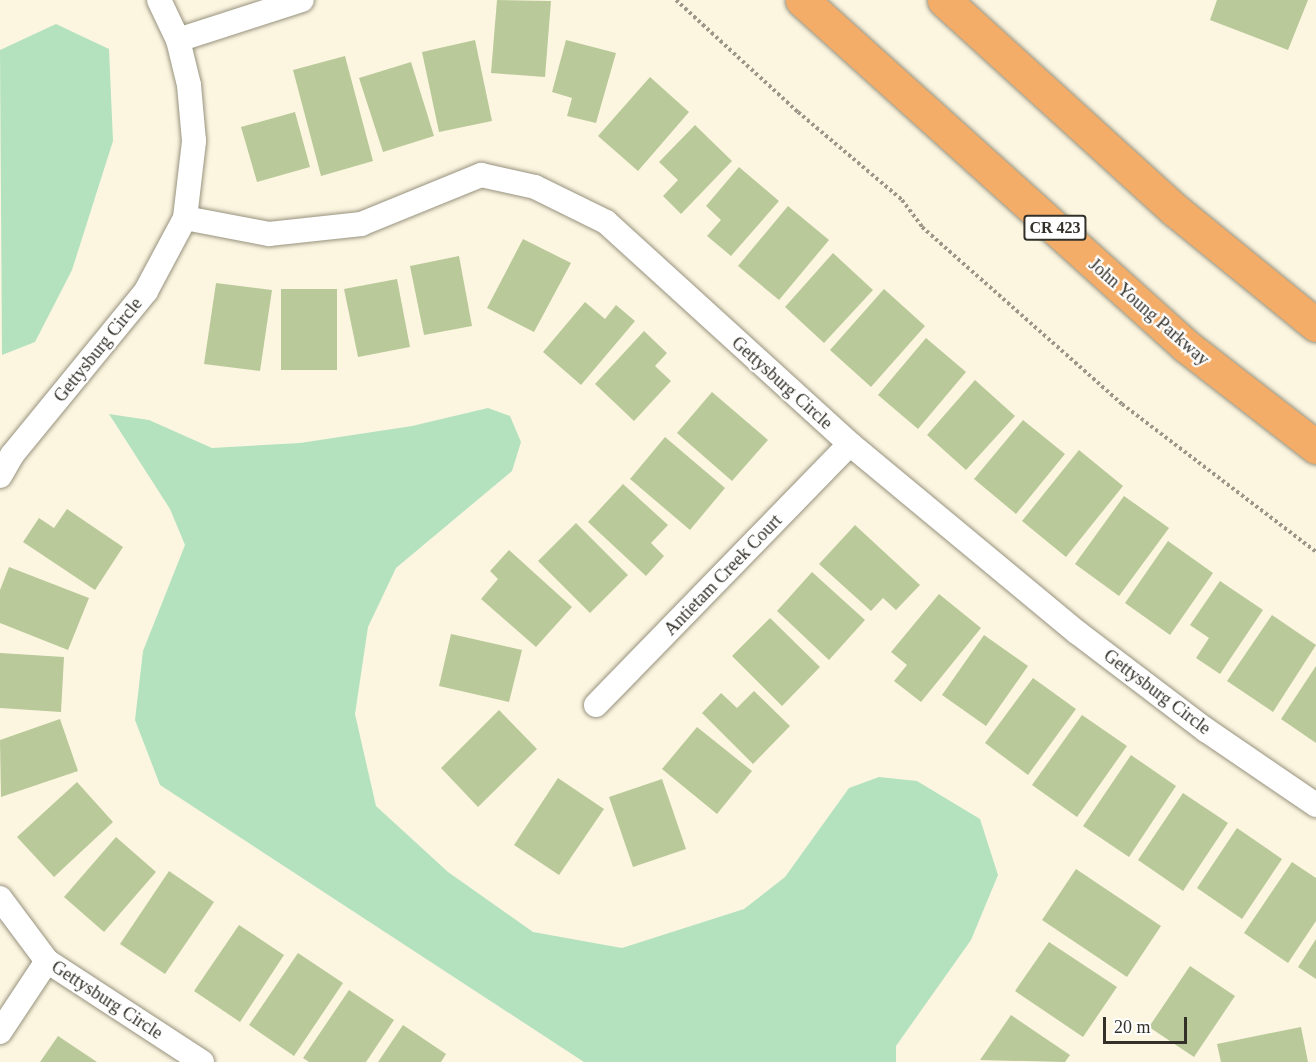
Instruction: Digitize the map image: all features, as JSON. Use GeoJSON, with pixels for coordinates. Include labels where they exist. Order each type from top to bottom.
{"type":"FeatureCollection","features":[{"type":"Feature","properties":{"kind":"highway","name":"John Young Parkway"},"geometry":{"type":"LineString","coordinates":[[802,0],[1186,346],[1316,447]]}},
{"type":"Feature","properties":{"kind":"highway"},"geometry":{"type":"LineString","coordinates":[[944,0],[1175,210],[1316,325]]}},
{"type":"Feature","properties":{"kind":"street"},"geometry":{"type":"LineString","coordinates":[[178,40],[302,0]]}},
{"type":"Feature","properties":{"kind":"street","name":"Gettysburg Circle"},"geometry":{"type":"LineString","coordinates":[[0,476],[12,455],[147,291],[185,218],[194,141],[189,85],[168,3]]}},
{"type":"Feature","properties":{"kind":"street","name":"Gettysburg Circle"},"geometry":{"type":"LineString","coordinates":[[185,218],[269,234],[361,224],[481,175],[535,187],[606,222],[850,444],[1078,633],[1206,730],[1316,805]]}},
{"type":"Feature","properties":{"kind":"street","name":"Antietam Creek Court"},"geometry":{"type":"LineString","coordinates":[[596,705],[850,444]]}},
{"type":"Feature","properties":{"kind":"street","name":"Gettysburg Circle"},"geometry":{"type":"LineString","coordinates":[[0,898],[47,961],[202,1062]]}},
{"type":"Feature","properties":{"kind":"street"},"geometry":{"type":"LineString","coordinates":[[0,1032],[47,961]]}},
{"type":"Feature","properties":{"kind":"path"},"geometry":{"type":"LineString","coordinates":[[676,0],[798,112],[902,200],[922,227],[1122,404],[1228,489],[1316,552]]}},
{"type":"Feature","properties":{"kind":"shaded area"},"geometry":{"type":"Polygon","coordinates":[[[56,24],[109,49],[113,141],[72,270],[35,342],[2,355],[0,50],[56,24]]]}},
{"type":"Feature","properties":{"kind":"shaded area"},"geometry":{"type":"Polygon","coordinates":[[[488,408],[510,416],[521,442],[512,471],[396,568],[368,627],[355,714],[376,806],[448,872],[533,932],[622,948],[744,909],[785,877],[849,788],[879,777],[917,781],[980,819],[998,875],[971,940],[896,1046],[896,1062],[584,1062],[160,785],[135,720],[143,651],[185,545],[170,509],[109,414],[149,420],[212,448],[300,443],[412,426],[488,408]]]}},
{"type":"Feature","properties":{"kind":"building"},"geometry":{"type":"Polygon","coordinates":[[[497,0],[551,1],[545,77],[491,73],[497,0]]]}},
{"type":"Feature","properties":{"kind":"building"},"geometry":{"type":"Polygon","coordinates":[[[1217,0],[1308,0],[1288,50],[1210,20],[1217,0]]]}},
{"type":"Feature","properties":{"kind":"building"},"geometry":{"type":"Polygon","coordinates":[[[475,40],[492,121],[439,132],[422,52],[475,40]]]}},
{"type":"Feature","properties":{"kind":"building"},"geometry":{"type":"Polygon","coordinates":[[[566,40],[616,53],[596,123],[567,116],[572,98],[552,92],[566,40]]]}},
{"type":"Feature","properties":{"kind":"building"},"geometry":{"type":"Polygon","coordinates":[[[345,56],[373,161],[321,176],[293,70],[345,56]]]}},
{"type":"Feature","properties":{"kind":"building"},"geometry":{"type":"Polygon","coordinates":[[[411,62],[434,136],[383,152],[359,78],[411,62]]]}},
{"type":"Feature","properties":{"kind":"building"},"geometry":{"type":"Polygon","coordinates":[[[650,77],[689,112],[638,171],[598,136],[650,77]]]}},
{"type":"Feature","properties":{"kind":"building"},"geometry":{"type":"Polygon","coordinates":[[[295,112],[310,167],[257,182],[241,127],[295,112]]]}},
{"type":"Feature","properties":{"kind":"building"},"geometry":{"type":"Polygon","coordinates":[[[695,125],[732,161],[681,214],[663,196],[678,180],[659,162],[695,125]]]}},
{"type":"Feature","properties":{"kind":"building"},"geometry":{"type":"Polygon","coordinates":[[[739,167],[779,201],[731,256],[707,236],[721,220],[706,206],[739,167]]]}},
{"type":"Feature","properties":{"kind":"building"},"geometry":{"type":"Polygon","coordinates":[[[788,206],[829,240],[779,300],[738,266],[788,206]]]}},
{"type":"Feature","properties":{"kind":"building"},"geometry":{"type":"Polygon","coordinates":[[[523,239],[571,263],[534,332],[487,308],[523,239]]]}},
{"type":"Feature","properties":{"kind":"building"},"geometry":{"type":"Polygon","coordinates":[[[833,253],[873,290],[824,343],[785,307],[833,253]]]}},
{"type":"Feature","properties":{"kind":"building"},"geometry":{"type":"Polygon","coordinates":[[[459,256],[472,326],[424,335],[410,266],[459,256]]]}},
{"type":"Feature","properties":{"kind":"building"},"geometry":{"type":"Polygon","coordinates":[[[397,279],[410,347],[358,357],[344,289],[397,279]]]}},
{"type":"Feature","properties":{"kind":"building"},"geometry":{"type":"Polygon","coordinates":[[[216,283],[272,290],[260,371],[204,364],[216,283]]]}},
{"type":"Feature","properties":{"kind":"building"},"geometry":{"type":"Polygon","coordinates":[[[281,289],[337,289],[337,370],[281,370],[281,289]]]}},
{"type":"Feature","properties":{"kind":"building"},"geometry":{"type":"Polygon","coordinates":[[[884,289],[925,326],[871,387],[830,350],[884,289]]]}},
{"type":"Feature","properties":{"kind":"building"},"geometry":{"type":"Polygon","coordinates":[[[585,302],[605,319],[616,305],[635,321],[581,385],[543,352],[585,302]]]}},
{"type":"Feature","properties":{"kind":"building"},"geometry":{"type":"Polygon","coordinates":[[[644,331],[667,353],[655,366],[671,381],[634,421],[595,384],[644,331]]]}},
{"type":"Feature","properties":{"kind":"building"},"geometry":{"type":"Polygon","coordinates":[[[926,338],[966,372],[918,429],[878,395],[926,338]]]}},
{"type":"Feature","properties":{"kind":"building"},"geometry":{"type":"Polygon","coordinates":[[[975,380],[1015,416],[966,470],[927,435],[975,380]]]}},
{"type":"Feature","properties":{"kind":"building"},"geometry":{"type":"Polygon","coordinates":[[[712,392],[768,440],[732,481],[677,433],[712,392]]]}},
{"type":"Feature","properties":{"kind":"building"},"geometry":{"type":"Polygon","coordinates":[[[1023,420],[1065,454],[1016,514],[974,479],[1023,420]]]}},
{"type":"Feature","properties":{"kind":"building"},"geometry":{"type":"Polygon","coordinates":[[[665,437],[725,488],[690,530],[630,479],[665,437]]]}},
{"type":"Feature","properties":{"kind":"building"},"geometry":{"type":"Polygon","coordinates":[[[1079,450],[1123,486],[1066,557],[1022,521],[1079,450]]]}},
{"type":"Feature","properties":{"kind":"building"},"geometry":{"type":"Polygon","coordinates":[[[623,484],[668,525],[651,543],[664,556],[646,576],[588,522],[623,484]]]}},
{"type":"Feature","properties":{"kind":"building"},"geometry":{"type":"Polygon","coordinates":[[[1124,496],[1169,528],[1119,596],[1075,564],[1124,496]]]}},
{"type":"Feature","properties":{"kind":"building"},"geometry":{"type":"Polygon","coordinates":[[[67,509],[123,547],[95,590],[23,542],[39,518],[54,528],[67,509]]]}},
{"type":"Feature","properties":{"kind":"building"},"geometry":{"type":"Polygon","coordinates":[[[576,523],[628,575],[590,613],[538,561],[576,523]]]}},
{"type":"Feature","properties":{"kind":"building"},"geometry":{"type":"Polygon","coordinates":[[[855,525],[920,585],[896,610],[883,598],[871,611],[819,564],[855,525]]]}},
{"type":"Feature","properties":{"kind":"building"},"geometry":{"type":"Polygon","coordinates":[[[1168,541],[1213,573],[1170,635],[1125,603],[1168,541]]]}},
{"type":"Feature","properties":{"kind":"building"},"geometry":{"type":"Polygon","coordinates":[[[509,550],[572,607],[536,647],[481,599],[498,579],[490,571],[509,550]]]}},
{"type":"Feature","properties":{"kind":"building"},"geometry":{"type":"Polygon","coordinates":[[[9,567],[89,598],[68,650],[0,623],[0,590],[9,567]]]}},
{"type":"Feature","properties":{"kind":"building"},"geometry":{"type":"Polygon","coordinates":[[[812,572],[865,620],[829,660],[777,611],[812,572]]]}},
{"type":"Feature","properties":{"kind":"building"},"geometry":{"type":"Polygon","coordinates":[[[1220,581],[1263,610],[1220,674],[1196,658],[1209,638],[1190,625],[1220,581]]]}},
{"type":"Feature","properties":{"kind":"building"},"geometry":{"type":"Polygon","coordinates":[[[939,594],[981,628],[921,702],[894,681],[907,665],[891,652],[939,594]]]}},
{"type":"Feature","properties":{"kind":"building"},"geometry":{"type":"Polygon","coordinates":[[[1272,615],[1316,645],[1273,712],[1227,681],[1272,615]]]}},
{"type":"Feature","properties":{"kind":"building"},"geometry":{"type":"Polygon","coordinates":[[[770,618],[820,667],[782,706],[732,656],[770,618]]]}},
{"type":"Feature","properties":{"kind":"building"},"geometry":{"type":"Polygon","coordinates":[[[451,634],[522,650],[509,702],[439,686],[451,634]]]}},
{"type":"Feature","properties":{"kind":"building"},"geometry":{"type":"Polygon","coordinates":[[[984,635],[1028,666],[986,726],[942,695],[984,635]]]}},
{"type":"Feature","properties":{"kind":"building"},"geometry":{"type":"Polygon","coordinates":[[[0,653],[64,657],[61,712],[0,708],[0,653]]]}},
{"type":"Feature","properties":{"kind":"building"},"geometry":{"type":"Polygon","coordinates":[[[1316,666],[1316,743],[1281,719],[1316,666]]]}},
{"type":"Feature","properties":{"kind":"building"},"geometry":{"type":"Polygon","coordinates":[[[1033,678],[1076,709],[1028,775],[985,743],[1033,678]]]}},
{"type":"Feature","properties":{"kind":"building"},"geometry":{"type":"Polygon","coordinates":[[[754,691],[790,726],[753,764],[702,713],[721,693],[737,708],[754,691]]]}},
{"type":"Feature","properties":{"kind":"building"},"geometry":{"type":"Polygon","coordinates":[[[499,710],[537,749],[478,807],[441,768],[499,710]]]}},
{"type":"Feature","properties":{"kind":"building"},"geometry":{"type":"Polygon","coordinates":[[[1082,715],[1127,746],[1077,817],[1032,785],[1082,715]]]}},
{"type":"Feature","properties":{"kind":"building"},"geometry":{"type":"Polygon","coordinates":[[[60,719],[78,771],[1,797],[0,740],[60,719]]]}},
{"type":"Feature","properties":{"kind":"building"},"geometry":{"type":"Polygon","coordinates":[[[697,727],[752,771],[717,814],[662,769],[697,727]]]}},
{"type":"Feature","properties":{"kind":"building"},"geometry":{"type":"Polygon","coordinates":[[[1131,755],[1176,786],[1129,857],[1083,826],[1131,755]]]}},
{"type":"Feature","properties":{"kind":"building"},"geometry":{"type":"Polygon","coordinates":[[[558,778],[604,809],[559,875],[514,845],[558,778]]]}},
{"type":"Feature","properties":{"kind":"building"},"geometry":{"type":"Polygon","coordinates":[[[662,779],[686,849],[633,867],[609,797],[662,779]]]}},
{"type":"Feature","properties":{"kind":"building"},"geometry":{"type":"Polygon","coordinates":[[[77,782],[113,822],[54,877],[17,837],[77,782]]]}},
{"type":"Feature","properties":{"kind":"building"},"geometry":{"type":"Polygon","coordinates":[[[1183,793],[1228,823],[1183,891],[1138,860],[1183,793]]]}},
{"type":"Feature","properties":{"kind":"building"},"geometry":{"type":"Polygon","coordinates":[[[1237,828],[1282,859],[1242,919],[1197,888],[1237,828]]]}},
{"type":"Feature","properties":{"kind":"building"},"geometry":{"type":"Polygon","coordinates":[[[116,837],[156,872],[104,932],[64,897],[116,837]]]}},
{"type":"Feature","properties":{"kind":"building"},"geometry":{"type":"Polygon","coordinates":[[[1292,862],[1316,878],[1316,921],[1288,963],[1244,933],[1292,862]]]}},
{"type":"Feature","properties":{"kind":"building"},"geometry":{"type":"Polygon","coordinates":[[[1076,869],[1161,926],[1127,977],[1042,920],[1076,869]]]}},
{"type":"Feature","properties":{"kind":"building"},"geometry":{"type":"Polygon","coordinates":[[[169,871],[214,902],[165,974],[120,944],[169,871]]]}},
{"type":"Feature","properties":{"kind":"building"},"geometry":{"type":"Polygon","coordinates":[[[239,925],[284,955],[240,1022],[194,991],[239,925]]]}},
{"type":"Feature","properties":{"kind":"building"},"geometry":{"type":"Polygon","coordinates":[[[1316,939],[1316,979],[1298,967],[1316,939]]]}},
{"type":"Feature","properties":{"kind":"building"},"geometry":{"type":"Polygon","coordinates":[[[1049,942],[1117,987],[1083,1037],[1015,991],[1049,942]]]}},
{"type":"Feature","properties":{"kind":"building"},"geometry":{"type":"Polygon","coordinates":[[[298,953],[343,983],[294,1056],[249,1025],[298,953]]]}},
{"type":"Feature","properties":{"kind":"building"},"geometry":{"type":"Polygon","coordinates":[[[1190,966],[1235,996],[1194,1057],[1149,1027],[1190,966]]]}},
{"type":"Feature","properties":{"kind":"building"},"geometry":{"type":"Polygon","coordinates":[[[349,990],[394,1020],[366,1062],[309,1062],[303,1058],[349,990]]]}},
{"type":"Feature","properties":{"kind":"building"},"geometry":{"type":"Polygon","coordinates":[[[1011,1015],[1070,1055],[1065,1062],[980,1060],[1011,1015]]]}},
{"type":"Feature","properties":{"kind":"building"},"geometry":{"type":"Polygon","coordinates":[[[403,1025],[446,1054],[441,1062],[378,1062],[403,1025]]]}},
{"type":"Feature","properties":{"kind":"building"},"geometry":{"type":"Polygon","coordinates":[[[1301,1027],[1308,1062],[1221,1062],[1217,1044],[1301,1027]]]}},
{"type":"Feature","properties":{"kind":"building"},"geometry":{"type":"Polygon","coordinates":[[[58,1036],[97,1062],[40,1062],[58,1036]]]}}]}
